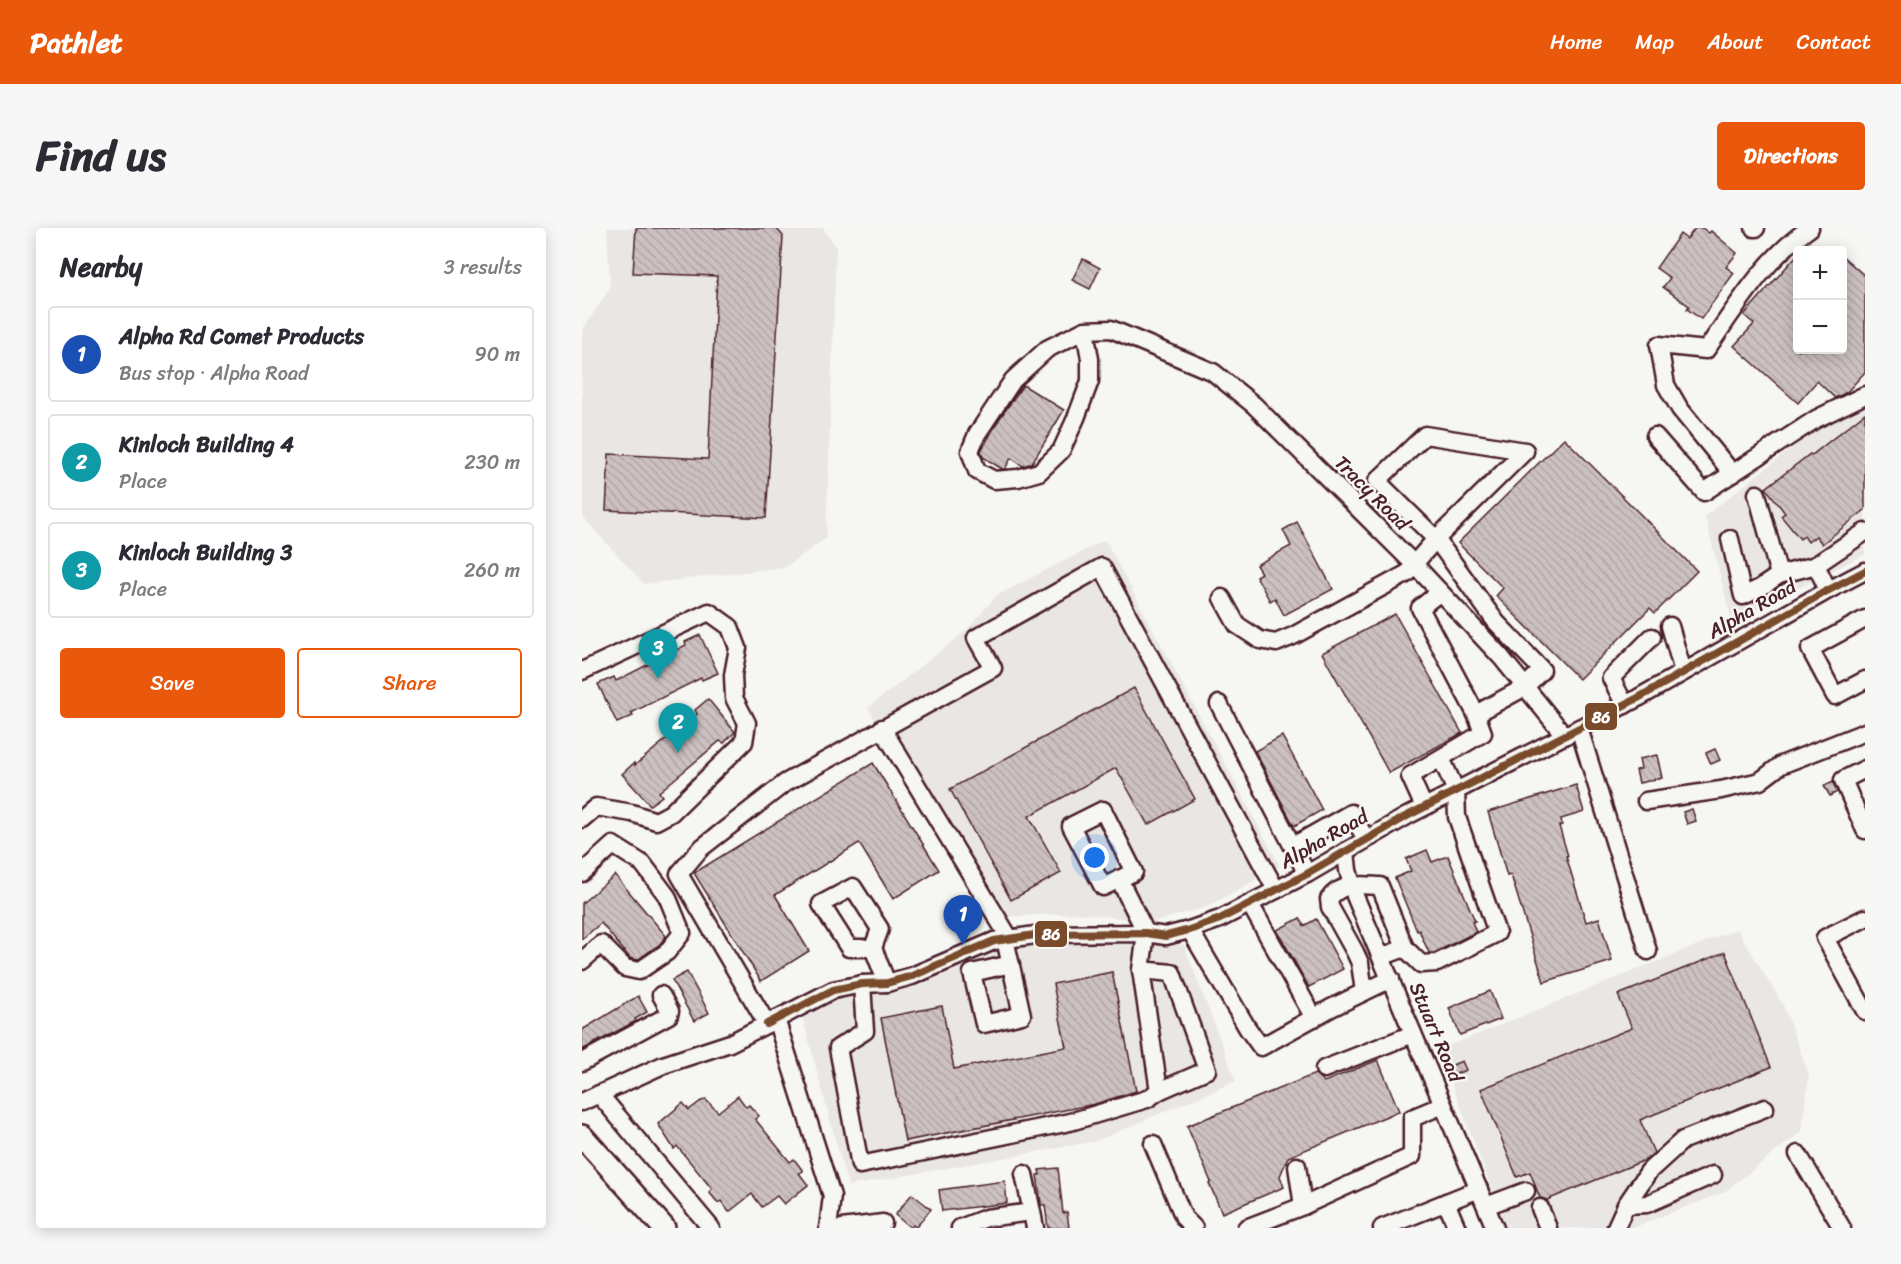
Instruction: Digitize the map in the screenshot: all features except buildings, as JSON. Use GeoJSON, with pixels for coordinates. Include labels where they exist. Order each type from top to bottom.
{"type":"FeatureCollection","features":[{"type":"Feature","properties":{"kind":"main road"},"geometry":{"type":"LineString","coordinates":[[582,1136],[664,1228]]}},
{"type":"Feature","properties":{"kind":"street"},"geometry":{"type":"LineString","coordinates":[[1733,474],[1680,409],[1666,385],[1659,345],[1706,350],[1758,274],[1810,228]]}},
{"type":"Feature","properties":{"kind":"street","name":"Tracy Road"},"geometry":{"type":"LineString","coordinates":[[1085,330],[1111,329],[1213,372],[1254,405],[1414,564],[1525,687],[1572,732]]}},
{"type":"Feature","properties":{"kind":"street"},"geometry":{"type":"LineString","coordinates":[[1085,330],[1090,359],[1090,381],[1061,452],[1039,471],[1018,478],[994,480],[977,471],[970,452],[977,434],[1012,380],[1047,350],[1085,330]]}},
{"type":"Feature","properties":{"kind":"street"},"geometry":{"type":"LineString","coordinates":[[1655,436],[1704,492],[1816,419],[1865,395]]}},
{"type":"Feature","properties":{"kind":"street"},"geometry":{"type":"LineString","coordinates":[[1222,598],[1237,626],[1260,640],[1276,643],[1293,636],[1408,573],[1436,539],[1525,451],[1425,435],[1377,481],[1436,539],[1496,622],[1542,670],[1525,687],[1476,714]]}},
{"type":"Feature","properties":{"kind":"street"},"geometry":{"type":"LineString","coordinates":[[1757,494],[1779,574]]}},
{"type":"Feature","properties":{"kind":"street"},"geometry":{"type":"LineString","coordinates":[[1730,539],[1743,596],[1760,588],[1779,574],[1816,565],[1865,532]]}},
{"type":"Feature","properties":{"kind":"street"},"geometry":{"type":"LineString","coordinates":[[1816,565],[1828,590]]}},
{"type":"Feature","properties":{"kind":"street"},"geometry":{"type":"LineString","coordinates":[[828,1228],[832,1196],[772,1022],[679,874],[700,849],[785,783],[993,668],[976,638],[1102,567],[1276,890]]}},
{"type":"Feature","properties":{"kind":"street","name":"Alpha Road"},"geometry":{"type":"LineString","coordinates":[[582,1102],[663,1065],[730,1043],[833,990],[862,984],[887,983],[912,976],[994,942],[1042,934],[1146,933],[1166,936],[1220,919],[1307,874],[1424,807],[1625,705],[1865,571]]}},
{"type":"Feature","properties":{"kind":"street"},"geometry":{"type":"LineString","coordinates":[[1424,807],[1410,776],[1483,733],[1476,714],[1420,608],[1440,592]]}},
{"type":"Feature","properties":{"kind":"street"},"geometry":{"type":"LineString","coordinates":[[582,671],[709,612],[730,627],[738,648],[733,675],[734,698],[747,723],[744,742],[672,813],[656,822],[632,813],[596,807],[582,819]]}},
{"type":"Feature","properties":{"kind":"street"},"geometry":{"type":"LineString","coordinates":[[1865,619],[1810,649],[1835,696],[1865,680]]}},
{"type":"Feature","properties":{"kind":"street"},"geometry":{"type":"LineString","coordinates":[[1481,636],[1496,622]]}},
{"type":"Feature","properties":{"kind":"street"},"geometry":{"type":"LineString","coordinates":[[1670,626],[1683,672]]}},
{"type":"Feature","properties":{"kind":"street"},"geometry":{"type":"LineString","coordinates":[[1625,705],[1611,678],[1652,637]]}},
{"type":"Feature","properties":{"kind":"street"},"geometry":{"type":"LineString","coordinates":[[1219,704],[1307,874]]}},
{"type":"Feature","properties":{"kind":"street"},"geometry":{"type":"LineString","coordinates":[[882,728],[1008,939],[1011,964]]}},
{"type":"Feature","properties":{"kind":"street"},"geometry":{"type":"LineString","coordinates":[[1572,732],[1648,951]]}},
{"type":"Feature","properties":{"kind":"street"},"geometry":{"type":"LineString","coordinates":[[1646,801],[1721,790],[1760,781],[1781,765],[1865,732]]}},
{"type":"Feature","properties":{"kind":"street"},"geometry":{"type":"LineString","coordinates":[[1364,992],[1355,952],[1330,907],[1329,899],[1333,893],[1352,885],[1380,886],[1405,948],[1421,964],[1437,963],[1497,933],[1457,817],[1456,791],[1441,758]]}},
{"type":"Feature","properties":{"kind":"street"},"geometry":{"type":"LineString","coordinates":[[1865,768],[1843,780],[1865,830]]}},
{"type":"Feature","properties":{"kind":"street"},"geometry":{"type":"LineString","coordinates":[[1293,846],[1351,813],[1366,839]]}},
{"type":"Feature","properties":{"kind":"street"},"geometry":{"type":"LineString","coordinates":[[582,873],[613,845],[643,864],[667,896],[682,933],[667,952],[639,971],[625,968],[601,944],[582,961]]}},
{"type":"Feature","properties":{"kind":"street","name":"Stuart Road"},"geometry":{"type":"LineString","coordinates":[[1346,850],[1352,885],[1495,1228]]}},
{"type":"Feature","properties":{"kind":"street"},"geometry":{"type":"LineString","coordinates":[[1119,879],[1146,933],[1141,970],[1159,1090]]}},
{"type":"Feature","properties":{"kind":"street"},"geometry":{"type":"LineString","coordinates":[[1250,904],[1314,1018]]}},
{"type":"Feature","properties":{"kind":"street"},"geometry":{"type":"LineString","coordinates":[[1865,918],[1825,938],[1865,1011]]}},
{"type":"Feature","properties":{"kind":"street"},"geometry":{"type":"LineString","coordinates":[[1191,930],[1248,1029],[1261,1047],[1391,979]]}},
{"type":"Feature","properties":{"kind":"street"},"geometry":{"type":"LineString","coordinates":[[873,948],[887,983]]}},
{"type":"Feature","properties":{"kind":"street"},"geometry":{"type":"LineString","coordinates":[[1381,957],[1405,948]]}},
{"type":"Feature","properties":{"kind":"street"},"geometry":{"type":"LineString","coordinates":[[862,984],[865,1031],[838,1048],[860,1165],[1070,1122],[1147,1099],[1159,1090],[1207,1070],[1172,973],[1141,970]]}},
{"type":"Feature","properties":{"kind":"street"},"geometry":{"type":"LineString","coordinates":[[582,1062],[669,1015],[670,1011],[661,995]]}},
{"type":"Feature","properties":{"kind":"street"},"geometry":{"type":"LineString","coordinates":[[1324,1069],[1413,1034]]}},
{"type":"Feature","properties":{"kind":"street"},"geometry":{"type":"LineString","coordinates":[[599,1094],[711,1228]]}},
{"type":"Feature","properties":{"kind":"street"},"geometry":{"type":"LineString","coordinates":[[1246,1228],[1303,1206],[1412,1156],[1412,1118],[1443,1105]]}},
{"type":"Feature","properties":{"kind":"street"},"geometry":{"type":"LineString","coordinates":[[1615,1228],[1626,1205],[1649,1171],[1683,1140],[1765,1108]]}},
{"type":"Feature","properties":{"kind":"street"},"geometry":{"type":"LineString","coordinates":[[1153,1144],[1184,1218],[1194,1228]]}},
{"type":"Feature","properties":{"kind":"street"},"geometry":{"type":"LineString","coordinates":[[1798,1154],[1842,1228]]}},
{"type":"Feature","properties":{"kind":"street"},"geometry":{"type":"LineString","coordinates":[[1297,1166],[1303,1206]]}},
{"type":"Feature","properties":{"kind":"street"},"geometry":{"type":"LineString","coordinates":[[960,1228],[970,1222],[986,1218],[1033,1220],[1024,1174]]}},
{"type":"Feature","properties":{"kind":"street"},"geometry":{"type":"LineString","coordinates":[[1626,1205],[1647,1204],[1713,1175]]}},
{"type":"Feature","properties":{"kind":"street"},"geometry":{"type":"LineString","coordinates":[[1382,1228],[1479,1189]]}},
{"type":"Feature","properties":{"kind":"street"},"geometry":{"type":"LineString","coordinates":[[1486,1206],[1526,1191]]}},
{"type":"Feature","properties":{"kind":"street"},"geometry":{"type":"LineString","coordinates":[[1446,1202],[1457,1228]]}},
{"type":"Feature","properties":{"kind":"street"},"geometry":{"type":"LineString","coordinates":[[1540,1208],[1548,1228]]}},
{"type":"Feature","properties":{"kind":"street"},"geometry":{"type":"LineString","coordinates":[[842,1228],[883,1222]]}},
{"type":"Feature","properties":{"kind":"shaded area"},"geometry":{"type":"Polygon","coordinates":[[[607,228],[823,228],[836,247],[826,538],[785,567],[644,584],[582,516],[582,331],[610,288],[607,228]]]}},
{"type":"Feature","properties":{"kind":"shaded area"},"geometry":{"type":"Polygon","coordinates":[[[1865,391],[1865,554],[1732,622],[1705,516],[1865,391]]]}},
{"type":"Feature","properties":{"kind":"shaded area"},"geometry":{"type":"Polygon","coordinates":[[[1105,540],[1280,866],[1207,907],[1153,922],[1079,913],[997,917],[868,708],[967,630],[996,596],[1105,540]]]}},
{"type":"Feature","properties":{"kind":"shaded area"},"geometry":{"type":"Polygon","coordinates":[[[1737,929],[1783,1005],[1809,1075],[1801,1132],[1724,1192],[1632,1228],[1510,1228],[1505,1223],[1439,1050],[1737,929]]]}},
{"type":"Feature","properties":{"kind":"shaded area"},"geometry":{"type":"Polygon","coordinates":[[[1028,943],[1184,945],[1236,1081],[1096,1141],[848,1186],[802,1015],[842,996],[902,987],[989,950],[1028,943]]]}},
{"type":"Feature","properties":{"kind":"transit line","name":"86"},"geometry":{"type":"LineString","coordinates":[[767,1024],[833,990],[862,984],[887,983],[912,976],[994,941],[1042,934],[1146,933],[1166,936],[1220,919],[1307,874],[1407,816],[1638,698],[1865,571]]}},
{"type":"Feature","properties":{"kind":"place","name":"Kinloch Building 3"},"geometry":{"type":"Point","coordinates":[658,679]}},
{"type":"Feature","properties":{"kind":"place","name":"Kinloch Building 4"},"geometry":{"type":"Point","coordinates":[678,753]}},
{"type":"Feature","properties":{"kind":"place","name":"Alpha Rd Comet Products"},"geometry":{"type":"Point","coordinates":[963,945]}}]}
